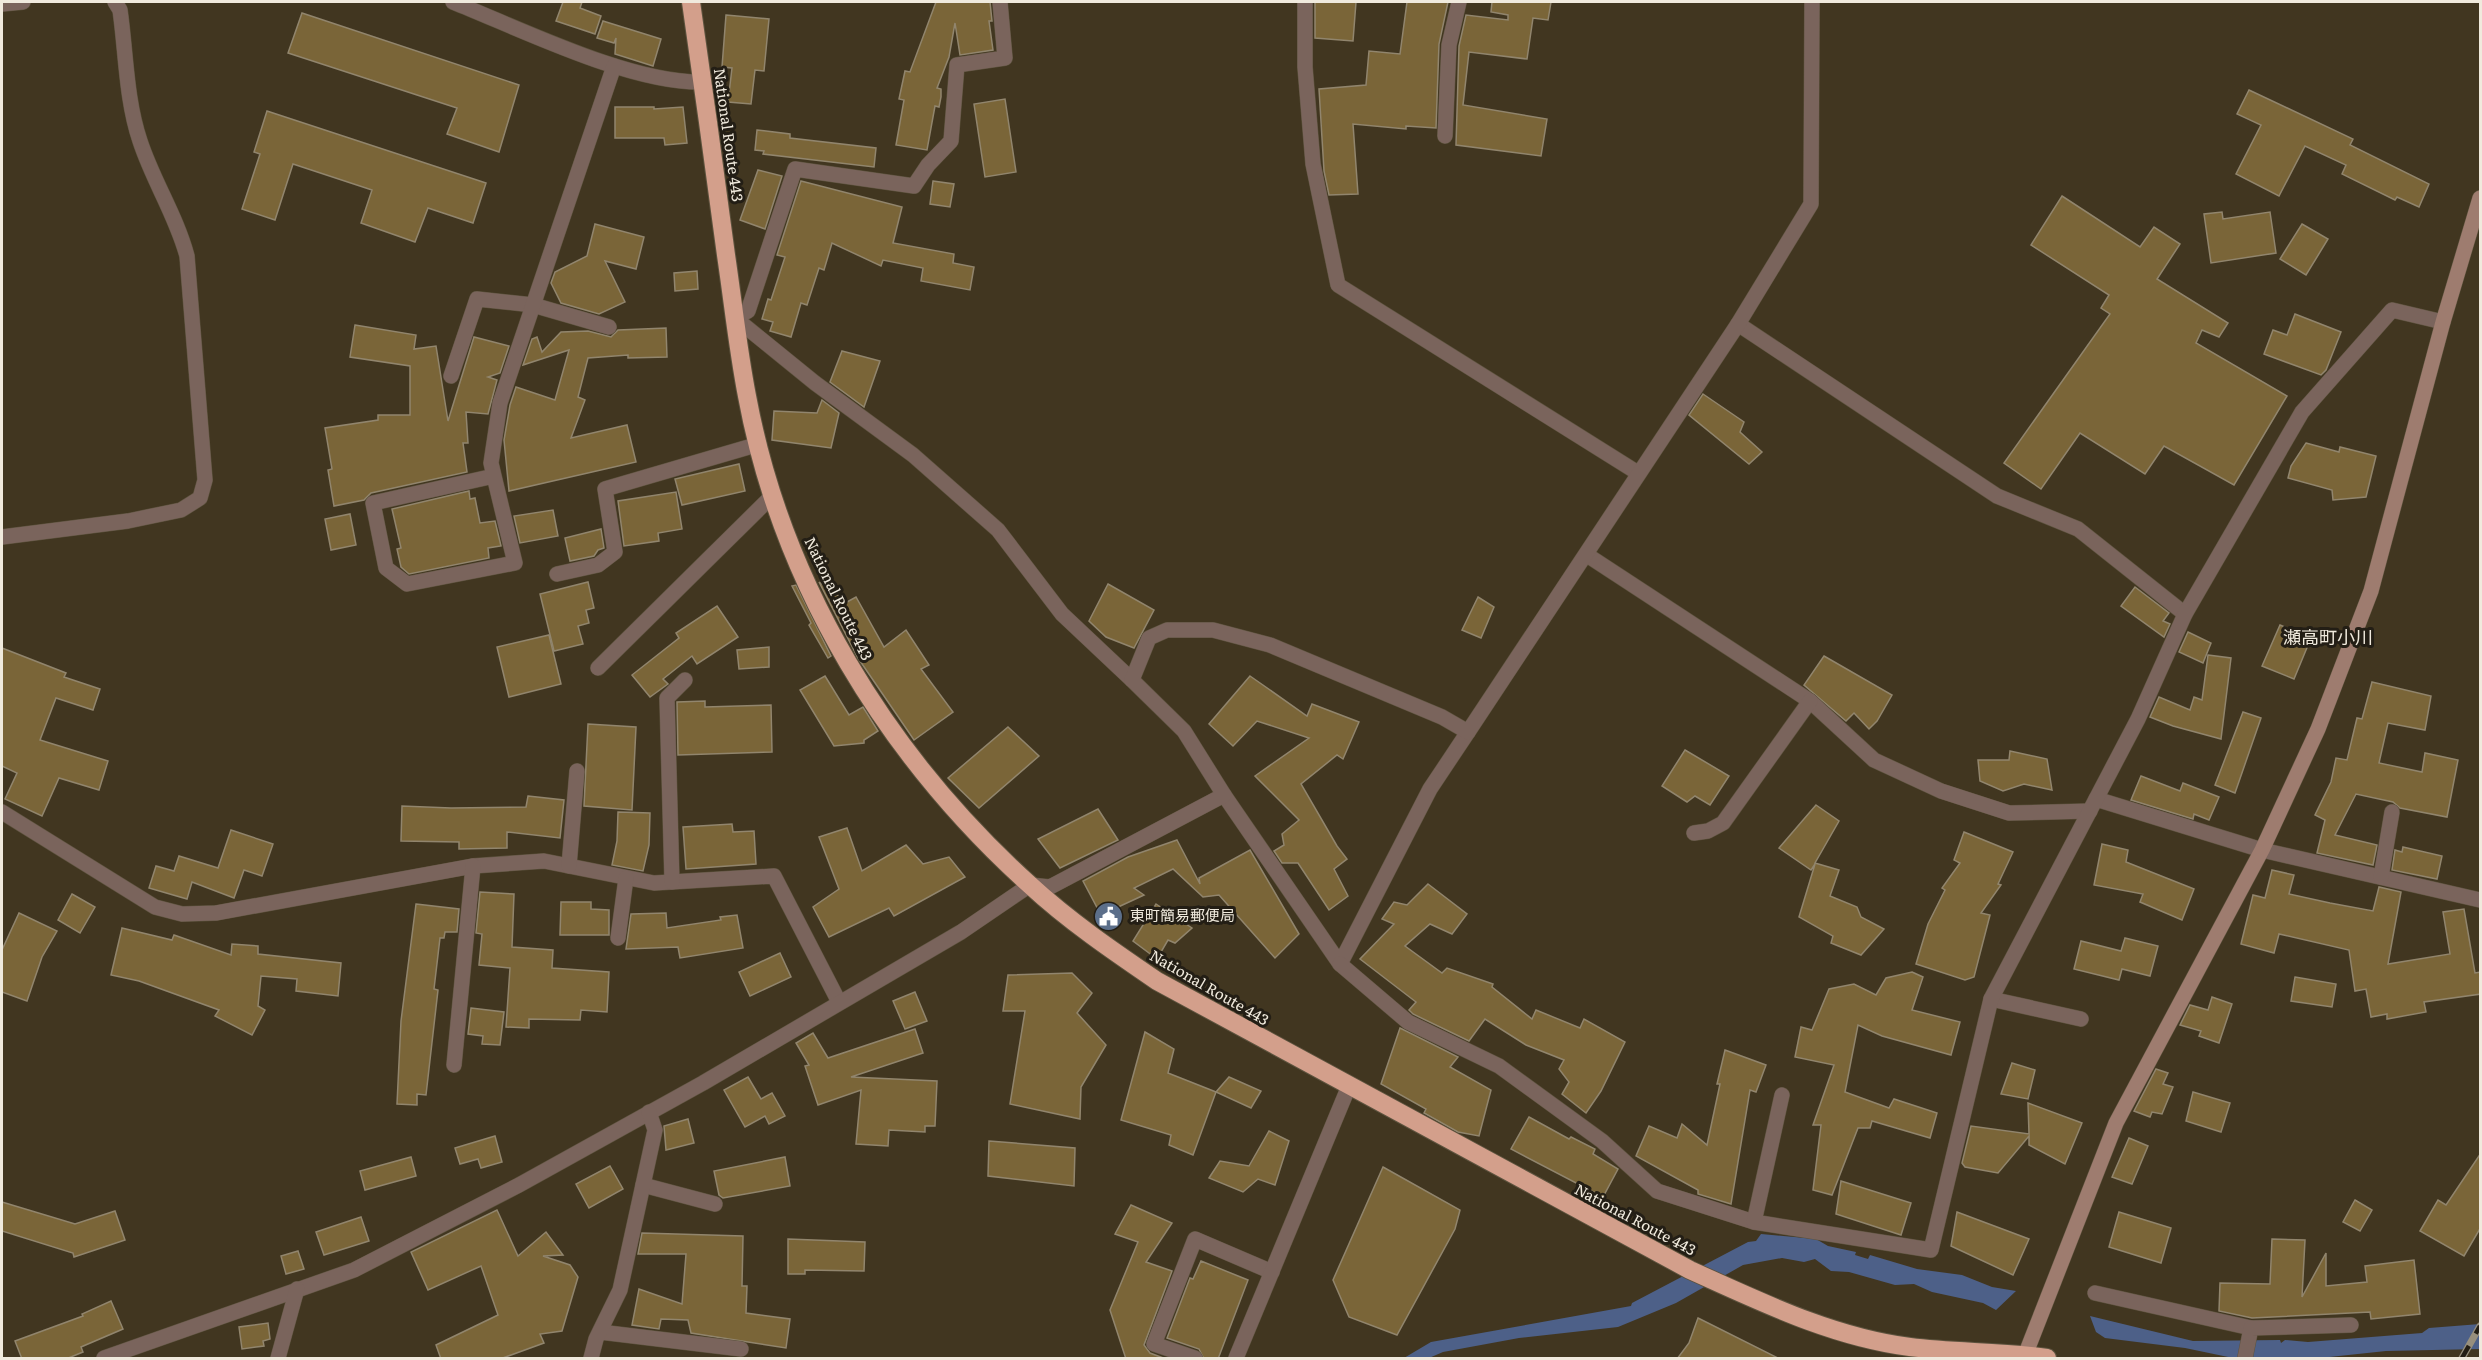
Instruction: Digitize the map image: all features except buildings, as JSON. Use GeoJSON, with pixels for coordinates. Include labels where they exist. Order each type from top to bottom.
{"type":"FeatureCollection","features":[{"type":"Feature","properties":{"kind":"highway","name":"National Route 443"},"geometry":{"type":"LineString","coordinates":[[692,2],[747,398],[773,495],[801,570],[841,653],[895,736],[950,804],[1030,885],[1087,932],[1157,981],[1690,1270],[1780,1311],[1838,1331],[1909,1347],[2047,1359]]}},
{"type":"Feature","properties":{"kind":"street"},"geometry":{"type":"LineString","coordinates":[[2,4],[22,2]]}},
{"type":"Feature","properties":{"kind":"street"},"geometry":{"type":"LineString","coordinates":[[2,537],[128,521],[181,510],[200,498],[205,480],[187,256],[179,227],[140,142],[133,110],[120,10],[115,2]]}},
{"type":"Feature","properties":{"kind":"street"},"geometry":{"type":"LineString","coordinates":[[453,2],[614,66],[681,82],[703,82]]}},
{"type":"Feature","properties":{"kind":"street"},"geometry":{"type":"LineString","coordinates":[[1000,2],[1005,58],[957,65],[951,141],[928,165],[914,186],[795,169],[748,311],[735,318],[814,383],[913,455],[998,530],[1062,614],[1184,731],[1224,795],[1340,964],[1408,1022],[1508,1072],[1602,1141],[1657,1191],[1754,1222],[1931,1250],[1991,999],[2138,720],[2185,614],[2302,412],[2392,310],[2443,322]]}},
{"type":"Feature","properties":{"kind":"street"},"geometry":{"type":"LineString","coordinates":[[1305,2],[1305,67],[1313,164],[1338,285],[1638,473]]}},
{"type":"Feature","properties":{"kind":"street"},"geometry":{"type":"LineString","coordinates":[[1445,136],[1449,45],[1459,2]]}},
{"type":"Feature","properties":{"kind":"street"},"geometry":{"type":"LineString","coordinates":[[1340,964],[1430,789],[1738,324],[1811,204],[1812,2]]}},
{"type":"Feature","properties":{"kind":"street"},"geometry":{"type":"LineString","coordinates":[[494,476],[373,503],[386,568],[407,584],[514,563],[494,476],[491,463],[500,402],[614,66]]}},
{"type":"Feature","properties":{"kind":"street"},"geometry":{"type":"LineString","coordinates":[[2024,1357],[2116,1122],[2262,850],[2318,729],[2371,591],[2443,322],[2481,198]]}},
{"type":"Feature","properties":{"kind":"street"},"geometry":{"type":"LineString","coordinates":[[451,376],[477,299],[533,305],[609,327]]}},
{"type":"Feature","properties":{"kind":"street"},"geometry":{"type":"LineString","coordinates":[[1738,324],[1997,496],[2078,530],[2185,614]]}},
{"type":"Feature","properties":{"kind":"street"},"geometry":{"type":"LineString","coordinates":[[557,574],[598,565],[615,552],[605,489],[759,444]]}},
{"type":"Feature","properties":{"kind":"street"},"geometry":{"type":"LineString","coordinates":[[598,668],[773,495]]}},
{"type":"Feature","properties":{"kind":"street"},"geometry":{"type":"LineString","coordinates":[[1587,555],[1810,701],[1874,760],[1941,791],[2009,813],[2093,805],[2262,850],[2481,900]]}},
{"type":"Feature","properties":{"kind":"street"},"geometry":{"type":"LineString","coordinates":[[1132,680],[1149,638],[1167,630],[1213,630],[1270,645],[1442,717],[1468,732]]}},
{"type":"Feature","properties":{"kind":"street"},"geometry":{"type":"LineString","coordinates":[[672,882],[667,698],[686,680]]}},
{"type":"Feature","properties":{"kind":"street"},"geometry":{"type":"LineString","coordinates":[[1694,834],[1708,831],[1724,823],[1810,701]]}},
{"type":"Feature","properties":{"kind":"street"},"geometry":{"type":"LineString","coordinates":[[569,866],[577,771]]}},
{"type":"Feature","properties":{"kind":"street"},"geometry":{"type":"LineString","coordinates":[[104,1359],[354,1270],[519,1185],[649,1112],[960,932],[1030,885],[1050,887],[1224,795]]}},
{"type":"Feature","properties":{"kind":"street"},"geometry":{"type":"LineString","coordinates":[[2,812],[155,907],[182,914],[216,913],[473,866],[544,861],[654,883],[774,876],[839,1002]]}},
{"type":"Feature","properties":{"kind":"street"},"geometry":{"type":"LineString","coordinates":[[2381,877],[2392,812]]}},
{"type":"Feature","properties":{"kind":"street"},"geometry":{"type":"LineString","coordinates":[[454,1065],[473,866]]}},
{"type":"Feature","properties":{"kind":"street"},"geometry":{"type":"LineString","coordinates":[[618,938],[626,878]]}},
{"type":"Feature","properties":{"kind":"street"},"geometry":{"type":"LineString","coordinates":[[1991,999],[2081,1019]]}},
{"type":"Feature","properties":{"kind":"street"},"geometry":{"type":"LineString","coordinates":[[1236,1359],[1348,1086]]}},
{"type":"Feature","properties":{"kind":"street"},"geometry":{"type":"LineString","coordinates":[[1754,1222],[1782,1095]]}},
{"type":"Feature","properties":{"kind":"street"},"geometry":{"type":"LineString","coordinates":[[591,1359],[600,1332],[620,1290],[655,1130],[649,1112]]}},
{"type":"Feature","properties":{"kind":"street"},"geometry":{"type":"LineString","coordinates":[[643,1185],[715,1204]]}},
{"type":"Feature","properties":{"kind":"street"},"geometry":{"type":"LineString","coordinates":[[1195,1359],[1154,1344],[1195,1239],[1272,1272]]}},
{"type":"Feature","properties":{"kind":"street"},"geometry":{"type":"LineString","coordinates":[[278,1359],[297,1290]]}},
{"type":"Feature","properties":{"kind":"street"},"geometry":{"type":"LineString","coordinates":[[2095,1293],[2252,1328],[2351,1325]]}},
{"type":"Feature","properties":{"kind":"street"},"geometry":{"type":"LineString","coordinates":[[2245,1359],[2252,1328]]}},
{"type":"Feature","properties":{"kind":"street"},"geometry":{"type":"LineString","coordinates":[[600,1332],[741,1349]]}},
{"type":"Feature","properties":{"kind":"water"},"geometry":{"type":"Polygon","coordinates":[[[1761,1234],[1816,1239],[1828,1246],[1856,1252],[1855,1255],[1868,1259],[1870,1255],[1917,1269],[1962,1275],[1992,1287],[2016,1291],[1996,1310],[1983,1303],[1932,1292],[1914,1284],[1895,1285],[1849,1272],[1831,1271],[1815,1259],[1804,1262],[1782,1258],[1743,1265],[1676,1303],[1618,1327],[1519,1338],[1443,1352],[1429,1358],[1404,1358],[1431,1342],[1631,1306],[1632,1303],[1748,1242],[1756,1241],[1761,1234]]]}},
{"type":"Feature","properties":{"kind":"water"},"geometry":{"type":"Polygon","coordinates":[[[2090,1316],[2193,1341],[2280,1340],[2281,1343],[2285,1340],[2308,1342],[2422,1333],[2429,1328],[2480,1324],[2480,1349],[2386,1351],[2320,1358],[2233,1358],[2185,1348],[2105,1338],[2096,1332],[2090,1316]]]}},
{"type":"Feature","properties":{"kind":"railway"},"geometry":{"type":"LineString","coordinates":[[2462,1358],[2480,1326]]}},
{"type":"Feature","properties":{"kind":"place","name":"東町簡易郵便局"},"geometry":{"type":"Point","coordinates":[1109,916]}},
{"type":"Feature","properties":{"kind":"district","name":"瀬高町小川"},"geometry":{"type":"Point","coordinates":[2328,638]}}]}
